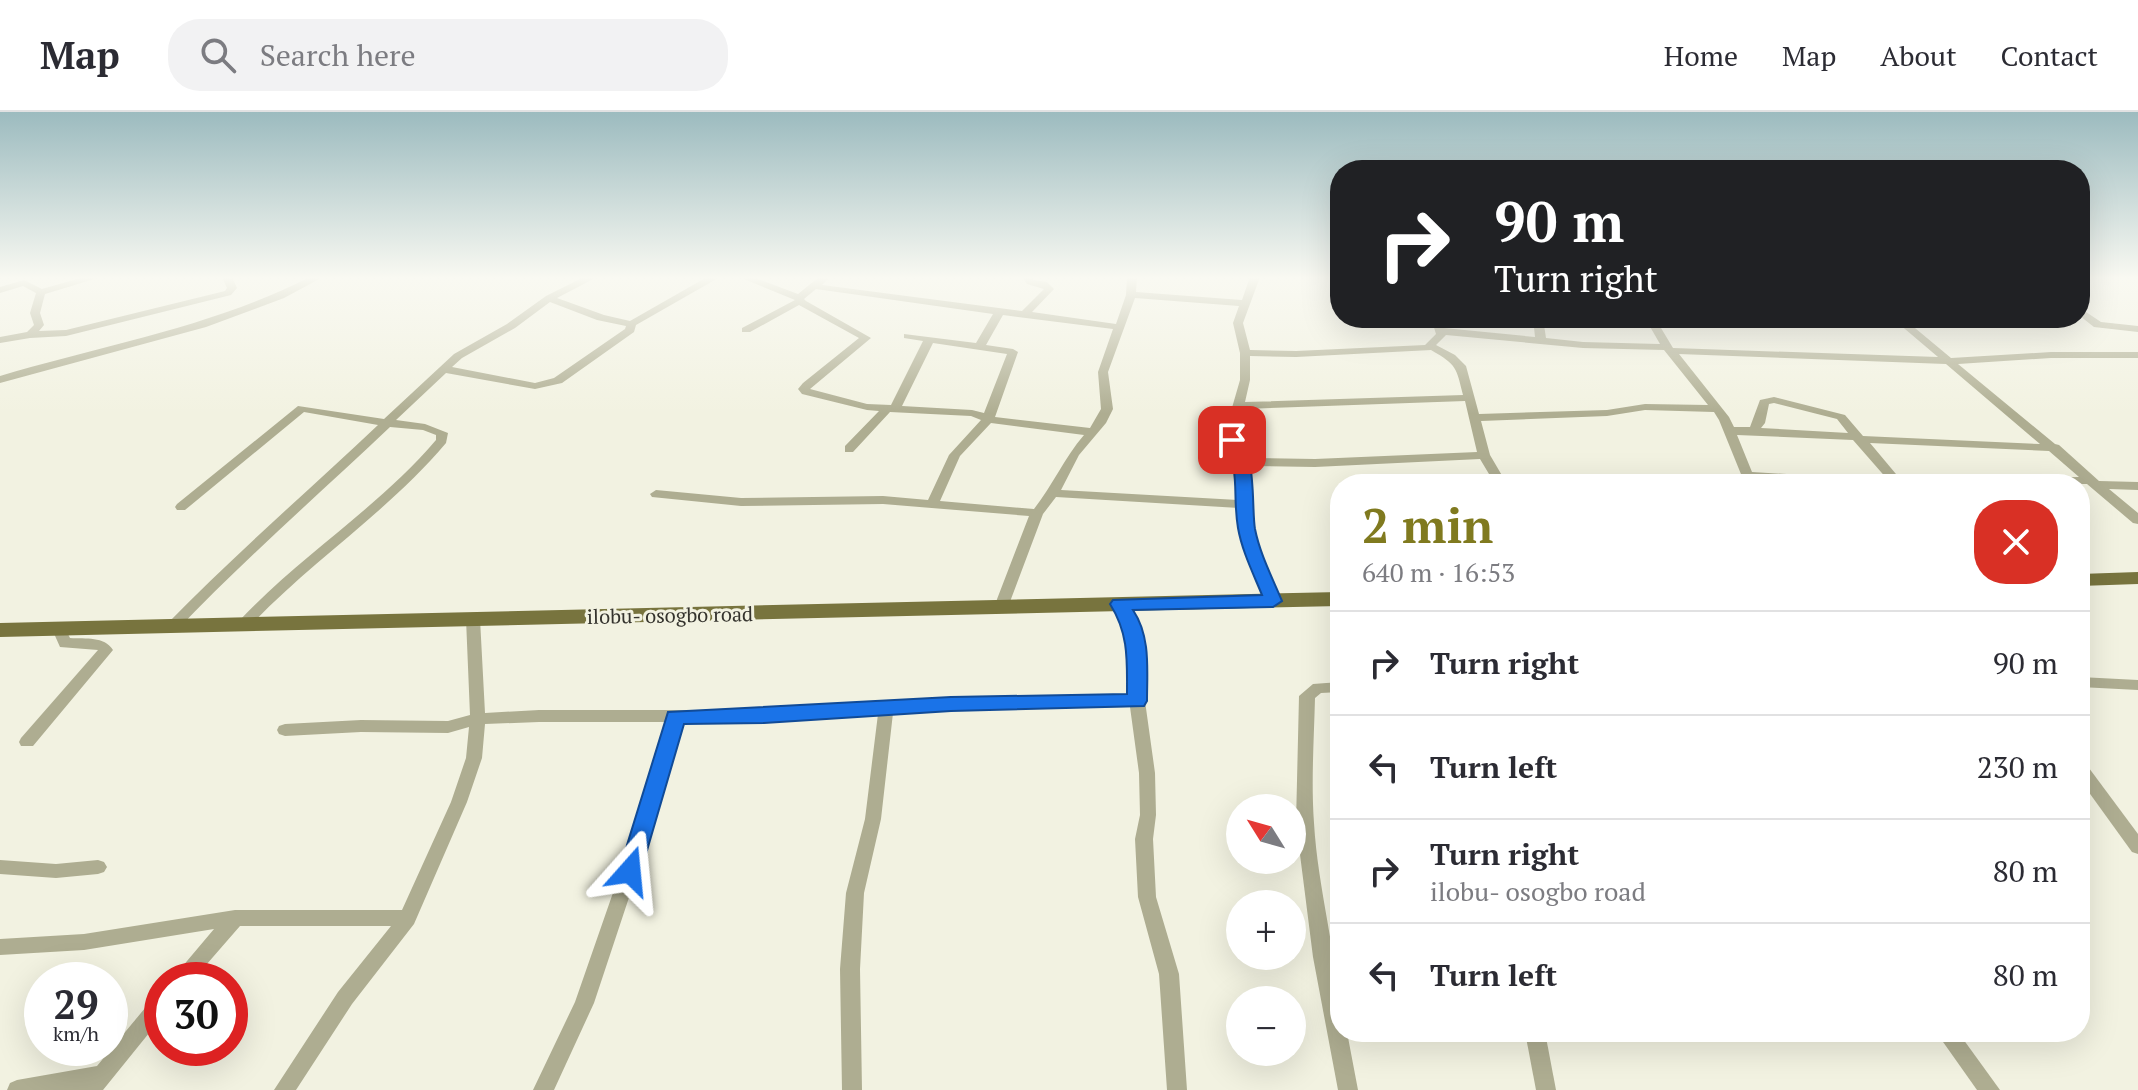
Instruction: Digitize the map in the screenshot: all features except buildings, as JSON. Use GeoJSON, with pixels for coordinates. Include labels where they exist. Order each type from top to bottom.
{"type":"FeatureCollection","features":[{"type":"Feature","properties":{"kind":"main road"},"geometry":{"type":"LineString","coordinates":[[2090,580],[2138,578]]}},
{"type":"Feature","properties":{"kind":"main road","name":"ilobu- osogbo road"},"geometry":{"type":"LineString","coordinates":[[0,630],[1330,599]]}},
{"type":"Feature","properties":{"kind":"street"},"geometry":{"type":"LineString","coordinates":[[30,335],[38,323]]}},
{"type":"Feature","properties":{"kind":"street"},"geometry":{"type":"LineString","coordinates":[[0,340],[111,323]]}},
{"type":"Feature","properties":{"kind":"street"},"geometry":{"type":"LineString","coordinates":[[0,380],[199,323]]}},
{"type":"Feature","properties":{"kind":"street"},"geometry":{"type":"LineString","coordinates":[[171,628],[226,571],[394,421],[443,369],[458,356],[516,323]]}},
{"type":"Feature","properties":{"kind":"street"},"geometry":{"type":"LineString","coordinates":[[443,369],[535,386],[558,381],[630,330],[631,324],[624,323]]}},
{"type":"Feature","properties":{"kind":"street"},"geometry":{"type":"LineString","coordinates":[[746,330],[759,323]]}},
{"type":"Feature","properties":{"kind":"street"},"geometry":{"type":"LineString","coordinates":[[840,323],[866,338],[805,387],[804,392],[891,410],[962,412],[988,419],[1091,432]]}},
{"type":"Feature","properties":{"kind":"street"},"geometry":{"type":"LineString","coordinates":[[979,347],[993,323]]}},
{"type":"Feature","properties":{"kind":"street"},"geometry":{"type":"LineString","coordinates":[[1089,323],[1118,327]]}},
{"type":"Feature","properties":{"kind":"street"},"geometry":{"type":"LineString","coordinates":[[1001,607],[1037,513],[1053,493],[1074,454],[1102,421],[1107,409],[1103,372],[1120,323]]}},
{"type":"Feature","properties":{"kind":"street"},"geometry":{"type":"LineString","coordinates":[[1238,323],[1245,353],[1245,380],[1231,432],[1234,447],[1243,462],[1244,504],[1253,553],[1273,601]]}},
{"type":"Feature","properties":{"kind":"street"},"geometry":{"type":"LineString","coordinates":[[2095,323],[2138,329]]}},
{"type":"Feature","properties":{"kind":"street"},"geometry":{"type":"LineString","coordinates":[[90,328],[100,353]]}},
{"type":"Feature","properties":{"kind":"street"},"geometry":{"type":"LineString","coordinates":[[1539,328],[1541,342]]}},
{"type":"Feature","properties":{"kind":"street"},"geometry":{"type":"LineString","coordinates":[[1656,328],[1732,431],[1748,474]]}},
{"type":"Feature","properties":{"kind":"street"},"geometry":{"type":"LineString","coordinates":[[1909,328],[2086,474]]}},
{"type":"Feature","properties":{"kind":"street"},"geometry":{"type":"LineString","coordinates":[[1432,347],[1441,331]]}},
{"type":"Feature","properties":{"kind":"street"},"geometry":{"type":"LineString","coordinates":[[1441,331],[1541,342],[1948,361],[2051,355],[2138,355]]}},
{"type":"Feature","properties":{"kind":"street"},"geometry":{"type":"LineString","coordinates":[[908,336],[1013,352],[988,419],[955,455],[932,504]]}},
{"type":"Feature","properties":{"kind":"street"},"geometry":{"type":"LineString","coordinates":[[849,449],[891,410],[929,340]]}},
{"type":"Feature","properties":{"kind":"street"},"geometry":{"type":"LineString","coordinates":[[1245,353],[1296,354],[1432,347],[1461,366],[1484,455],[1495,474]]}},
{"type":"Feature","properties":{"kind":"street"},"geometry":{"type":"LineString","coordinates":[[1238,406],[1468,398]]}},
{"type":"Feature","properties":{"kind":"street"},"geometry":{"type":"LineString","coordinates":[[1753,431],[1759,423],[1764,402],[1774,400],[1835,414],[1889,474]]}},
{"type":"Feature","properties":{"kind":"street"},"geometry":{"type":"LineString","coordinates":[[1474,418],[1607,413],[1645,407],[1717,409]]}},
{"type":"Feature","properties":{"kind":"street"},"geometry":{"type":"LineString","coordinates":[[181,507],[302,408],[394,421],[442,433],[442,440],[369,516],[265,599],[244,624]]}},
{"type":"Feature","properties":{"kind":"street"},"geometry":{"type":"LineString","coordinates":[[1732,431],[2055,448]]}},
{"type":"Feature","properties":{"kind":"street"},"geometry":{"type":"LineString","coordinates":[[1243,462],[1315,463],[1484,455]]}},
{"type":"Feature","properties":{"kind":"street"},"geometry":{"type":"LineString","coordinates":[[2090,478],[2138,520]]}},
{"type":"Feature","properties":{"kind":"street"},"geometry":{"type":"LineString","coordinates":[[2090,482],[2138,486]]}},
{"type":"Feature","properties":{"kind":"street"},"geometry":{"type":"LineString","coordinates":[[1053,493],[1128,500],[1244,504]]}},
{"type":"Feature","properties":{"kind":"street"},"geometry":{"type":"LineString","coordinates":[[656,494],[741,502],[842,499],[1037,513]]}},
{"type":"Feature","properties":{"kind":"street"},"geometry":{"type":"LineString","coordinates":[[1119,604],[1131,622],[1137,646],[1137,701],[1147,773],[1148,815],[1144,839],[1147,897],[1169,974],[1177,1090]]}},
{"type":"Feature","properties":{"kind":"street"},"geometry":{"type":"LineString","coordinates":[[284,1090],[345,998],[408,918],[459,802],[474,758],[478,719],[473,619]]}},
{"type":"Feature","properties":{"kind":"street"},"geometry":{"type":"LineString","coordinates":[[27,742],[106,650],[102,645],[90,647],[65,643],[59,629]]}},
{"type":"Feature","properties":{"kind":"street"},"geometry":{"type":"LineString","coordinates":[[2090,683],[2138,685]]}},
{"type":"Feature","properties":{"kind":"street"},"geometry":{"type":"LineString","coordinates":[[1330,687],[1318,688],[1307,696],[1305,823],[1330,953]]}},
{"type":"Feature","properties":{"kind":"street"},"geometry":{"type":"LineString","coordinates":[[285,730],[361,726],[448,727],[478,719],[675,717],[886,710],[951,704],[1137,701]]}},
{"type":"Feature","properties":{"kind":"street"},"geometry":{"type":"LineString","coordinates":[[852,1090],[850,969],[855,893],[873,819],[886,710]]}},
{"type":"Feature","properties":{"kind":"street"},"geometry":{"type":"LineString","coordinates":[[543,1090],[589,989],[655,795],[675,717]]}},
{"type":"Feature","properties":{"kind":"street"},"geometry":{"type":"LineString","coordinates":[[2090,782],[2138,847]]}},
{"type":"Feature","properties":{"kind":"street"},"geometry":{"type":"LineString","coordinates":[[0,867],[56,871],[98,867]]}},
{"type":"Feature","properties":{"kind":"street"},"geometry":{"type":"LineString","coordinates":[[0,947],[84,942],[235,918],[408,918]]}},
{"type":"Feature","properties":{"kind":"street"},"geometry":{"type":"LineString","coordinates":[[197,962],[235,918]]}},
{"type":"Feature","properties":{"kind":"street"},"geometry":{"type":"LineString","coordinates":[[90,1090],[144,1025]]}},
{"type":"Feature","properties":{"kind":"street"},"geometry":{"type":"LineString","coordinates":[[1342,1042],[1348,1090]]}},
{"type":"Feature","properties":{"kind":"street"},"geometry":{"type":"LineString","coordinates":[[1537,1042],[1546,1090]]}},
{"type":"Feature","properties":{"kind":"street"},"geometry":{"type":"LineString","coordinates":[[1954,1042],[1990,1090]]}},
{"type":"Feature","properties":{"kind":"street"},"geometry":{"type":"LineString","coordinates":[[17,1090],[105,1074]]}},
{"type":"Feature","properties":{"kind":"route"},"geometry":{"type":"LineString","coordinates":[[630,871],[655,795],[675,717],[764,716],[951,704],[1137,701],[1137,646],[1131,622],[1119,604],[1273,601],[1246,527],[1243,462],[1232,440]]}}]}
